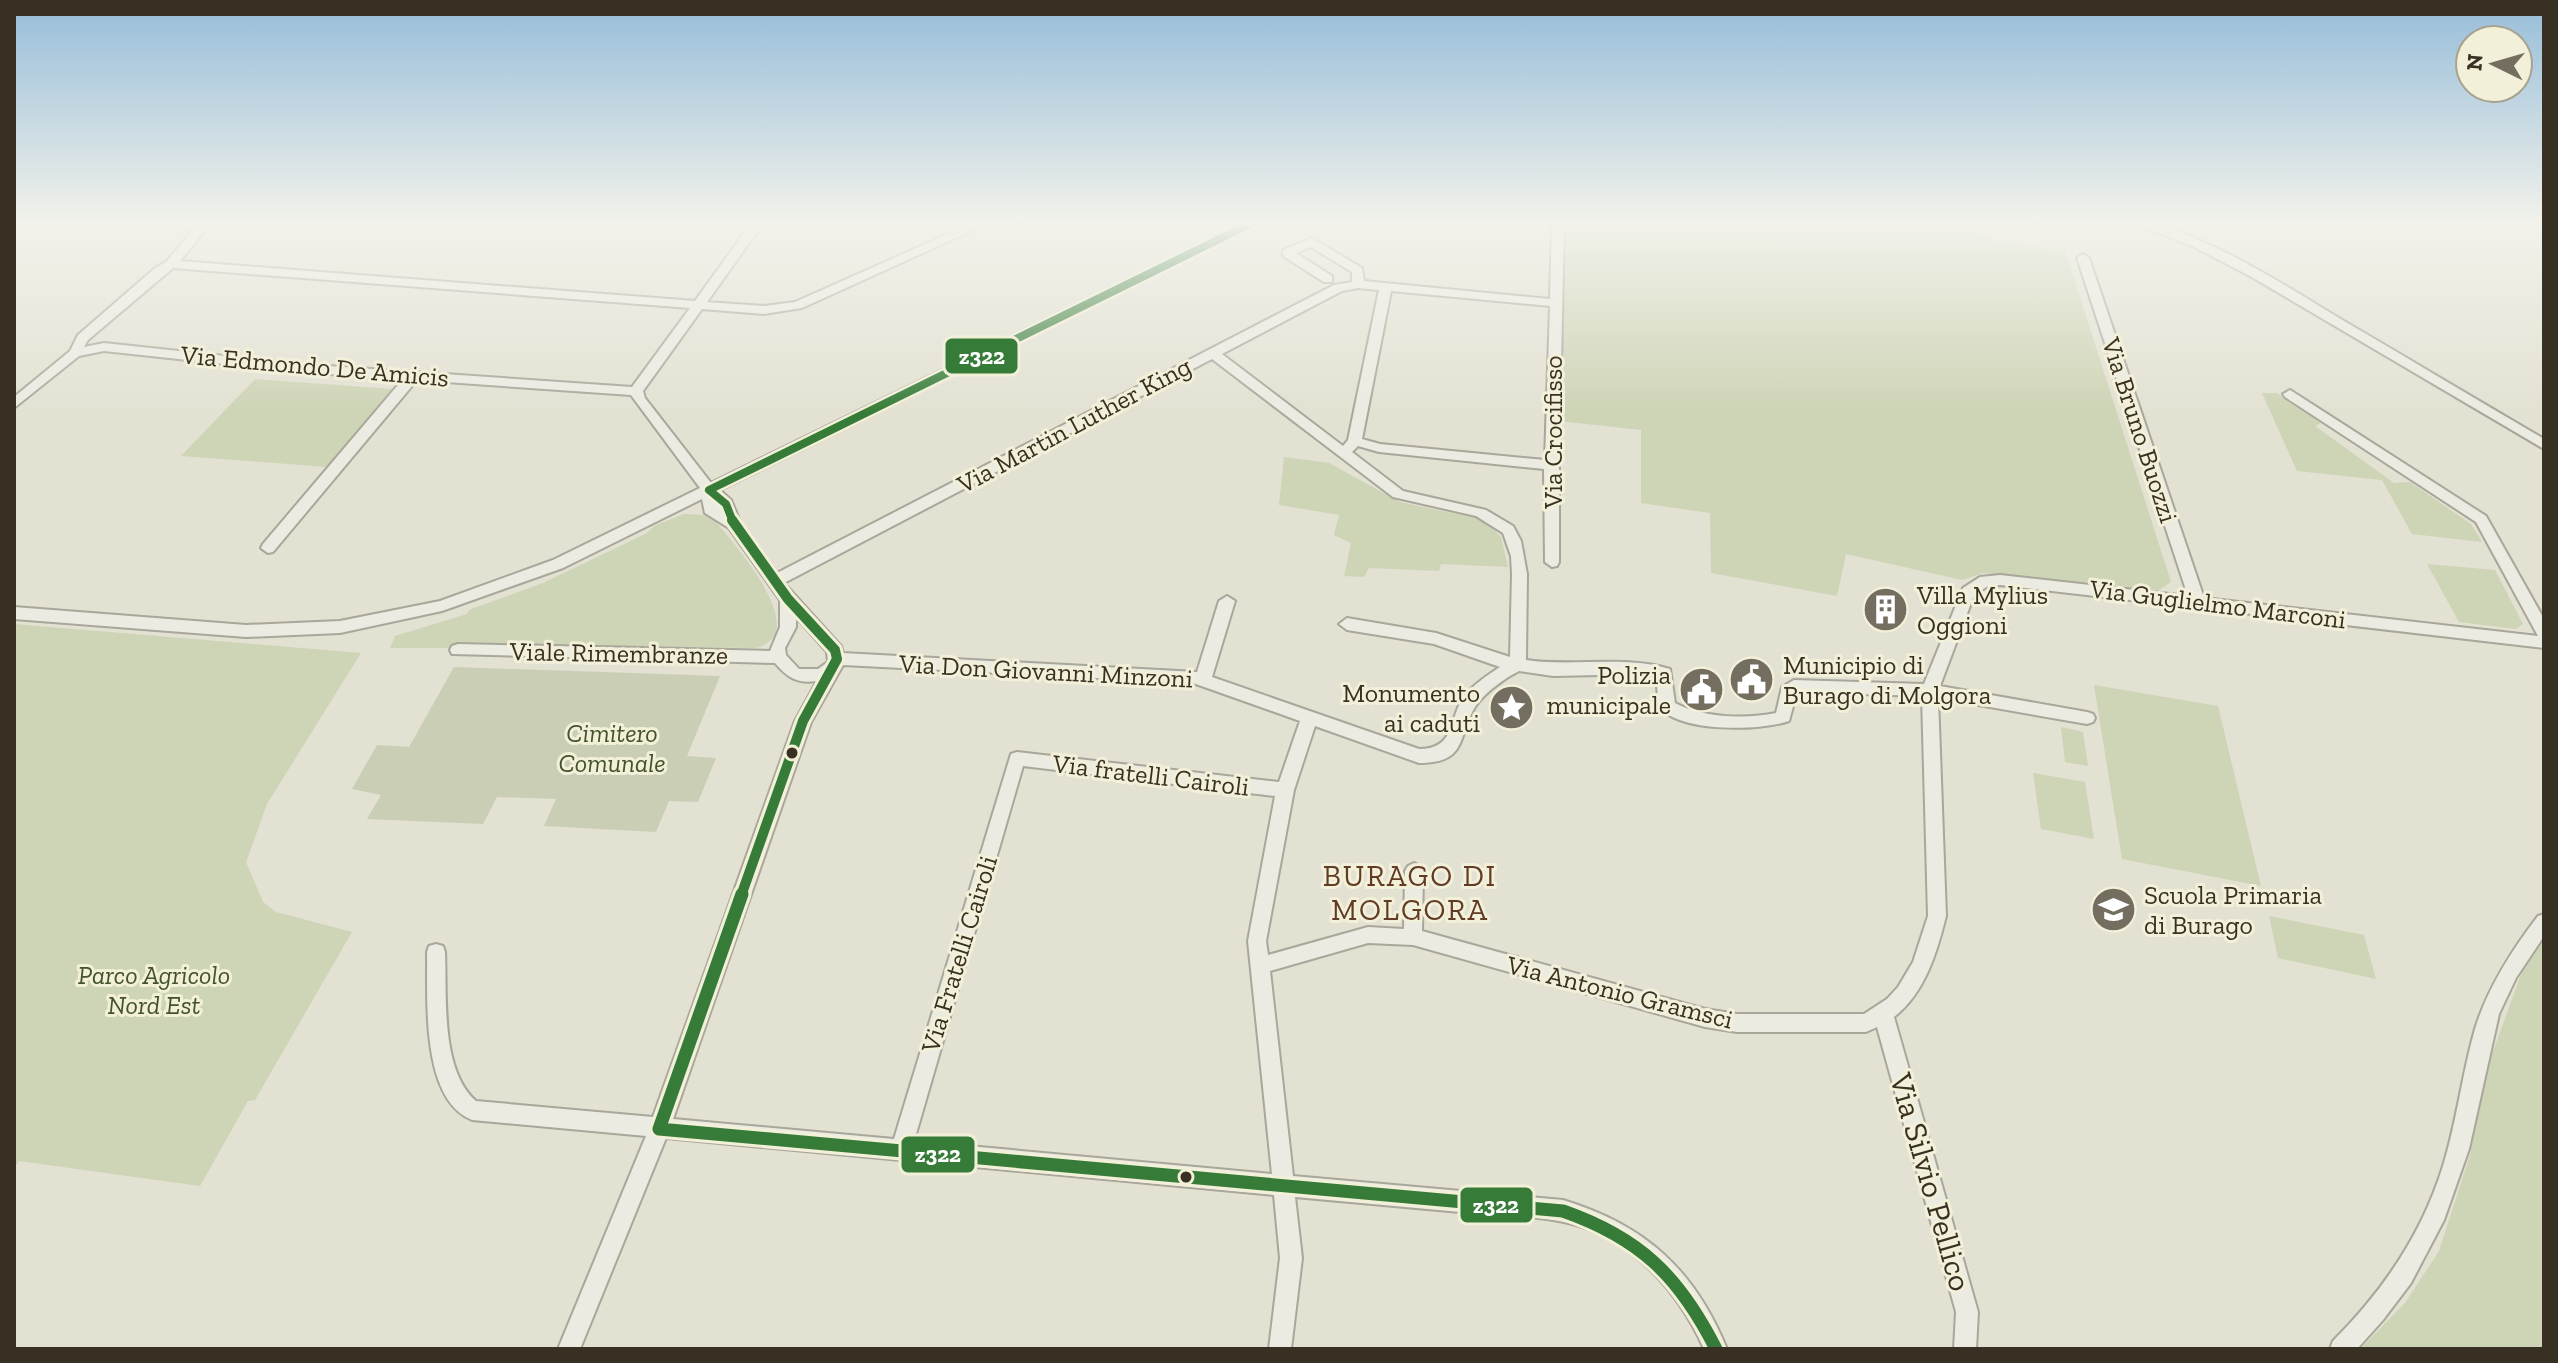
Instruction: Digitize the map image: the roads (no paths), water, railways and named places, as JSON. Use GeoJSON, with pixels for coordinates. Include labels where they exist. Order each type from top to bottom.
{"type":"FeatureCollection","features":[{"type":"Feature","properties":{"kind":"street"},"geometry":{"type":"LineString","coordinates":[[14,404],[75,353],[82,338],[142,286]]}},
{"type":"Feature","properties":{"kind":"street"},"geometry":{"type":"LineString","coordinates":[[435,286],[749,310],[798,305],[842,286]]}},
{"type":"Feature","properties":{"kind":"street"},"geometry":{"type":"LineString","coordinates":[[569,1349],[659,1129],[803,721],[835,664],[835,650],[788,599],[734,525],[710,510],[709,490],[636,391],[712,286]]}},
{"type":"Feature","properties":{"kind":"street"},"geometry":{"type":"LineString","coordinates":[[14,613],[278,631],[378,621],[442,606],[543,571],[1125,286]]}},
{"type":"Feature","properties":{"kind":"street","name":"Via Martin Luther King"},"geometry":{"type":"LineString","coordinates":[[775,581],[1338,288],[1350,286]]}},
{"type":"Feature","properties":{"kind":"street","name":"Via Martin Luther King"},"geometry":{"type":"LineString","coordinates":[[1377,286],[1553,303]]}},
{"type":"Feature","properties":{"kind":"street"},"geometry":{"type":"LineString","coordinates":[[1349,446],[1382,286]]}},
{"type":"Feature","properties":{"kind":"street","name":"Via Crocifisso"},"geometry":{"type":"LineString","coordinates":[[1552,562],[1552,468],[1548,465],[1552,461],[1554,286]]}},
{"type":"Feature","properties":{"kind":"street","name":"Via Bruno Buozzi"},"geometry":{"type":"LineString","coordinates":[[2092,286],[2197,601]]}},
{"type":"Feature","properties":{"kind":"street"},"geometry":{"type":"LineString","coordinates":[[2274,286],[2544,445]]}},
{"type":"Feature","properties":{"kind":"street","name":"Via Edmondo De Amicis"},"geometry":{"type":"LineString","coordinates":[[75,353],[104,347],[299,368],[636,391]]}},
{"type":"Feature","properties":{"kind":"street"},"geometry":{"type":"LineString","coordinates":[[1213,353],[1349,446],[1398,494],[1421,502],[1471,510],[1492,518],[1510,531],[1518,550],[1518,665]]}},
{"type":"Feature","properties":{"kind":"street"},"geometry":{"type":"LineString","coordinates":[[268,548],[414,375]]}},
{"type":"Feature","properties":{"kind":"street"},"geometry":{"type":"LineString","coordinates":[[2290,394],[2481,519],[2544,633]]}},
{"type":"Feature","properties":{"kind":"street"},"geometry":{"type":"LineString","coordinates":[[1349,446],[1548,465]]}},
{"type":"Feature","properties":{"kind":"street","name":"Via Guglielmo Marconi"},"geometry":{"type":"LineString","coordinates":[[1930,690],[1968,592],[1985,581],[2197,601],[2544,642]]}},
{"type":"Feature","properties":{"kind":"street"},"geometry":{"type":"LineString","coordinates":[[788,599],[789,616],[777,648],[779,657],[796,675],[805,697],[803,721]]}},
{"type":"Feature","properties":{"kind":"street"},"geometry":{"type":"LineString","coordinates":[[1203,680],[1227,601]]}},
{"type":"Feature","properties":{"kind":"street"},"geometry":{"type":"LineString","coordinates":[[1347,624],[1436,639],[1491,659],[1518,665],[1553,670],[1648,668],[1664,673],[1667,706],[1675,713],[1760,724],[1783,717],[1788,691],[1794,686],[1930,690],[2087,718]]}},
{"type":"Feature","properties":{"kind":"street"},"geometry":{"type":"LineString","coordinates":[[783,638],[802,630],[820,633]]}},
{"type":"Feature","properties":{"kind":"street","name":"Viale Rimembranze"},"geometry":{"type":"LineString","coordinates":[[458,650],[779,657]]}},
{"type":"Feature","properties":{"kind":"street"},"geometry":{"type":"LineString","coordinates":[[796,675],[815,677],[835,664]]}},
{"type":"Feature","properties":{"kind":"street","name":"Via Don Giovanni Minzoni"},"geometry":{"type":"LineString","coordinates":[[835,664],[1175,675],[1203,680],[1419,756],[1434,756],[1453,744],[1469,702],[1503,672],[1518,665]]}},
{"type":"Feature","properties":{"kind":"street"},"geometry":{"type":"LineString","coordinates":[[1884,1016],[1924,964],[1937,916],[1930,690]]}},
{"type":"Feature","properties":{"kind":"street"},"geometry":{"type":"LineString","coordinates":[[1280,1349],[1291,1266],[1286,1184],[1257,941],[1285,790],[1309,718]]}},
{"type":"Feature","properties":{"kind":"street","name":"Via fratelli Cairoli"},"geometry":{"type":"LineString","coordinates":[[1017,759],[1285,790]]}},
{"type":"Feature","properties":{"kind":"street","name":"Via Fratelli Cairoli"},"geometry":{"type":"LineString","coordinates":[[901,1149],[1017,759]]}},
{"type":"Feature","properties":{"kind":"street"},"geometry":{"type":"LineString","coordinates":[[1413,937],[1414,871]]}},
{"type":"Feature","properties":{"kind":"street"},"geometry":{"type":"LineString","coordinates":[[2341,1349],[2376,1315],[2405,1276],[2432,1221],[2447,1186],[2474,1083],[2485,1026],[2525,946],[2544,922]]}},
{"type":"Feature","properties":{"kind":"street","name":"Via Antonio Gramsci"},"geometry":{"type":"LineString","coordinates":[[1261,965],[1368,935],[1413,937],[1705,1018],[1737,1023],[1866,1023],[1884,1016]]}},
{"type":"Feature","properties":{"kind":"street"},"geometry":{"type":"LineString","coordinates":[[436,952],[444,1072],[459,1103],[472,1110],[1541,1208],[1594,1220],[1636,1243],[1675,1276],[1695,1304],[1716,1349]]}},
{"type":"Feature","properties":{"kind":"street","name":"Via Silvio Pellico"},"geometry":{"type":"LineString","coordinates":[[1884,1016],[1967,1312],[1965,1349]]}},
{"type":"Feature","properties":{"kind":"place","name":"Villa Mylius Oggioni"},"geometry":{"type":"Point","coordinates":[1886,610]}},
{"type":"Feature","properties":{"kind":"place","name":"Municipio di Burago di Molgora"},"geometry":{"type":"Point","coordinates":[1752,680]}},
{"type":"Feature","properties":{"kind":"place","name":"Polizia municipale"},"geometry":{"type":"Point","coordinates":[1702,690]}},
{"type":"Feature","properties":{"kind":"place","name":"Monumento ai caduti"},"geometry":{"type":"Point","coordinates":[1511,708]}},
{"type":"Feature","properties":{"kind":"place","name":"Scuola Primaria di Burago"},"geometry":{"type":"Point","coordinates":[2113,910]}},
{"type":"Feature","properties":{"kind":"district","name":"BURAGO DI MOLGORA"},"geometry":{"type":"Point","coordinates":[1410,893]}},
{"type":"Feature","properties":{"kind":"park label","name":"Cimitero Comunale"},"geometry":{"type":"Point","coordinates":[612,748]}},
{"type":"Feature","properties":{"kind":"park label","name":"Parco Agricolo Nord Est"},"geometry":{"type":"Point","coordinates":[154,990]}}]}
